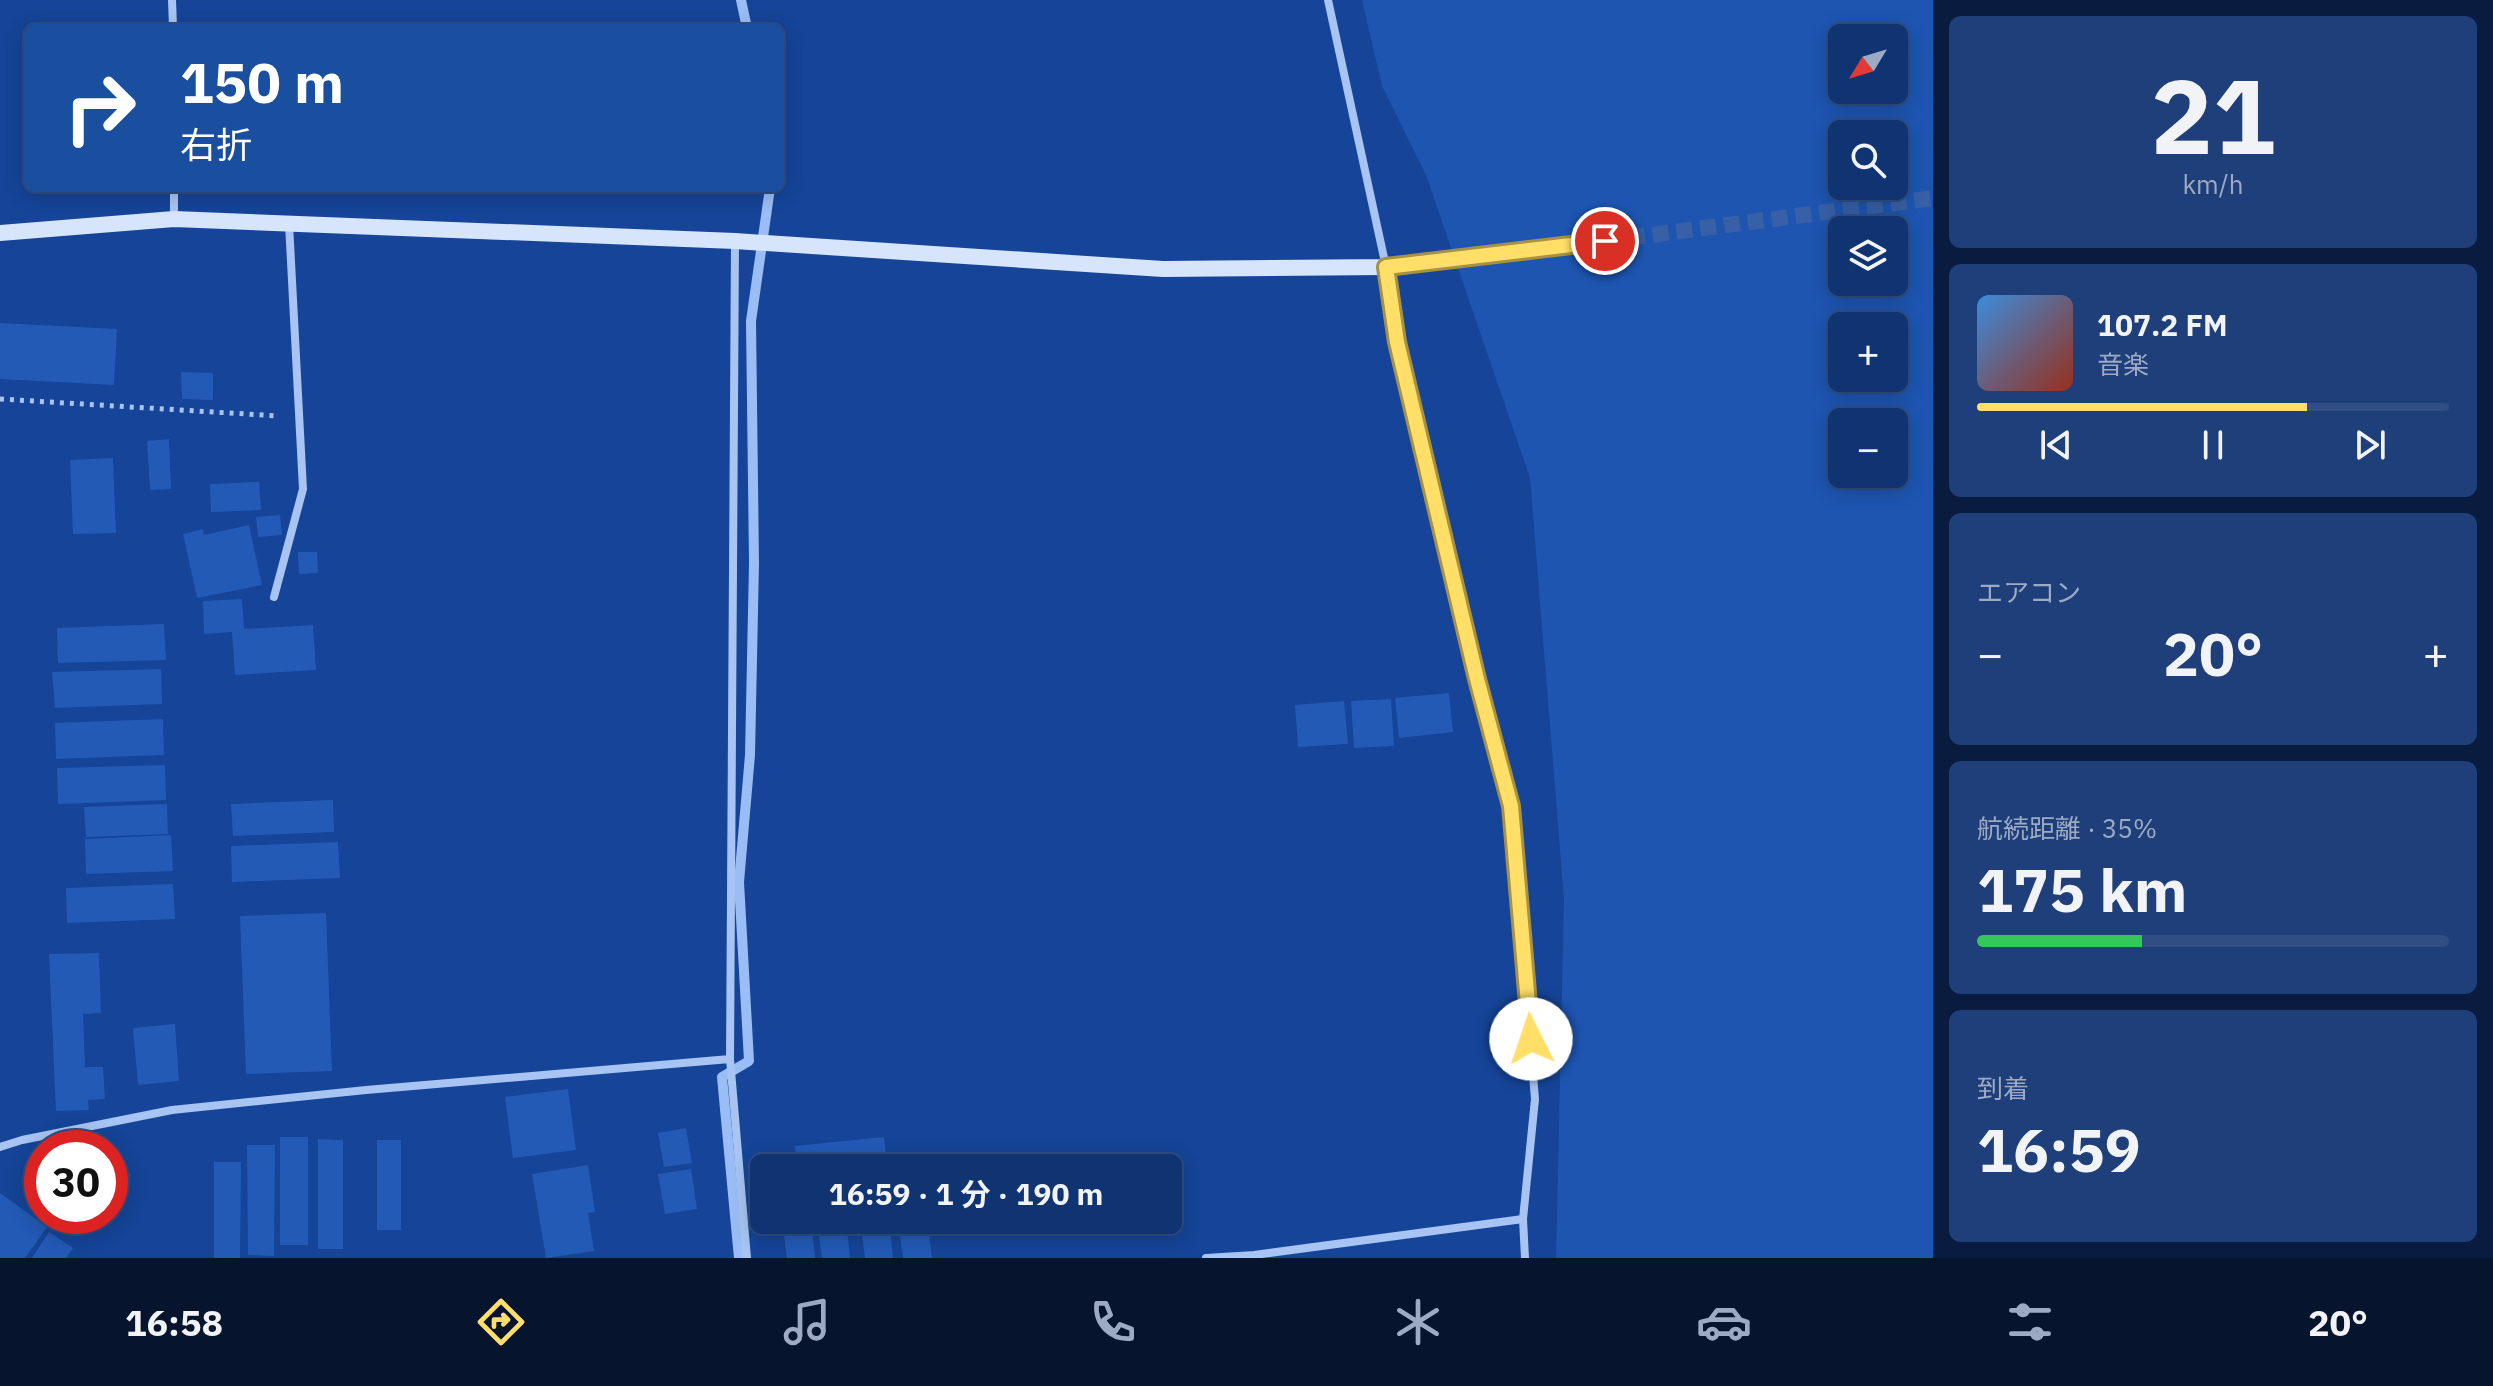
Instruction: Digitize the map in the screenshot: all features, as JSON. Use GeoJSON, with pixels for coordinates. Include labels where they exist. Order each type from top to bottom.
{"type":"FeatureCollection","features":[{"type":"Feature","properties":{"kind":"street"},"geometry":{"type":"LineString","coordinates":[[172,0],[173,24]]}},
{"type":"Feature","properties":{"kind":"street"},"geometry":{"type":"LineString","coordinates":[[1328,0],[1386,267],[1397,342],[1477,679],[1511,806],[1535,1099],[1523,1219],[1525,1258]]}},
{"type":"Feature","properties":{"kind":"street"},"geometry":{"type":"LineString","coordinates":[[174,192],[174,219]]}},
{"type":"Feature","properties":{"kind":"street"},"geometry":{"type":"LineString","coordinates":[[0,233],[174,219],[735,241],[1163,269],[1386,267],[1605,241]]}},
{"type":"Feature","properties":{"kind":"street"},"geometry":{"type":"LineString","coordinates":[[274,597],[303,489],[289,224]]}},
{"type":"Feature","properties":{"kind":"street"},"geometry":{"type":"LineString","coordinates":[[735,241],[730,1059],[747,1258]]}},
{"type":"Feature","properties":{"kind":"street"},"geometry":{"type":"LineString","coordinates":[[0,1147],[172,1110],[730,1059]]}},
{"type":"Feature","properties":{"kind":"street"},"geometry":{"type":"LineString","coordinates":[[1206,1258],[1254,1255],[1523,1219]]}},
{"type":"Feature","properties":{"kind":"path"},"geometry":{"type":"LineString","coordinates":[[0,399],[300,417]]}},
{"type":"Feature","properties":{"kind":"shaded area"},"geometry":{"type":"Polygon","coordinates":[[[1362,0],[1933,0],[1933,1258],[1556,1258],[1564,899],[1530,478],[1426,175],[1382,86],[1362,0]]]}},
{"type":"Feature","properties":{"kind":"building"},"geometry":{"type":"Polygon","coordinates":[[[0,323],[117,329],[114,385],[0,379],[0,323]]]}},
{"type":"Feature","properties":{"kind":"building"},"geometry":{"type":"Polygon","coordinates":[[[181,372],[213,373],[213,400],[182,399],[181,372]]]}},
{"type":"Feature","properties":{"kind":"building"},"geometry":{"type":"Polygon","coordinates":[[[169,439],[171,489],[150,490],[147,441],[169,439]]]}},
{"type":"Feature","properties":{"kind":"building"},"geometry":{"type":"Polygon","coordinates":[[[113,458],[116,533],[73,534],[70,460],[113,458]]]}},
{"type":"Feature","properties":{"kind":"building"},"geometry":{"type":"Polygon","coordinates":[[[259,482],[261,510],[211,512],[210,484],[259,482]]]}},
{"type":"Feature","properties":{"kind":"building"},"geometry":{"type":"Polygon","coordinates":[[[280,515],[282,535],[258,537],[256,517],[280,515]]]}},
{"type":"Feature","properties":{"kind":"building"},"geometry":{"type":"Polygon","coordinates":[[[249,525],[262,585],[197,598],[183,534],[203,529],[204,535],[249,525]]]}},
{"type":"Feature","properties":{"kind":"building"},"geometry":{"type":"Polygon","coordinates":[[[298,552],[317,552],[318,573],[299,574],[298,552]]]}},
{"type":"Feature","properties":{"kind":"building"},"geometry":{"type":"Polygon","coordinates":[[[242,599],[244,629],[313,625],[316,670],[235,675],[232,632],[204,634],[203,601],[242,599]]]}},
{"type":"Feature","properties":{"kind":"building"},"geometry":{"type":"Polygon","coordinates":[[[164,624],[166,660],[58,663],[57,628],[164,624]]]}},
{"type":"Feature","properties":{"kind":"building"},"geometry":{"type":"Polygon","coordinates":[[[161,669],[162,704],[55,708],[52,672],[161,669]]]}},
{"type":"Feature","properties":{"kind":"building"},"geometry":{"type":"Polygon","coordinates":[[[1449,693],[1453,732],[1399,738],[1395,698],[1449,693]]]}},
{"type":"Feature","properties":{"kind":"building"},"geometry":{"type":"Polygon","coordinates":[[[1391,699],[1394,746],[1354,748],[1351,701],[1391,699]]]}},
{"type":"Feature","properties":{"kind":"building"},"geometry":{"type":"Polygon","coordinates":[[[1344,701],[1348,744],[1298,747],[1295,705],[1344,701]]]}},
{"type":"Feature","properties":{"kind":"building"},"geometry":{"type":"Polygon","coordinates":[[[163,719],[164,755],[56,759],[55,723],[163,719]]]}},
{"type":"Feature","properties":{"kind":"building"},"geometry":{"type":"Polygon","coordinates":[[[165,765],[166,800],[58,804],[57,768],[165,765]]]}},
{"type":"Feature","properties":{"kind":"building"},"geometry":{"type":"Polygon","coordinates":[[[333,800],[334,832],[233,836],[231,804],[333,800]]]}},
{"type":"Feature","properties":{"kind":"building"},"geometry":{"type":"Polygon","coordinates":[[[167,804],[168,834],[86,837],[84,807],[167,804]]]}},
{"type":"Feature","properties":{"kind":"building"},"geometry":{"type":"Polygon","coordinates":[[[171,835],[173,871],[86,874],[85,839],[171,835]]]}},
{"type":"Feature","properties":{"kind":"building"},"geometry":{"type":"Polygon","coordinates":[[[338,842],[340,878],[232,882],[231,846],[338,842]]]}},
{"type":"Feature","properties":{"kind":"building"},"geometry":{"type":"Polygon","coordinates":[[[173,884],[175,919],[67,923],[66,888],[173,884]]]}},
{"type":"Feature","properties":{"kind":"building"},"geometry":{"type":"Polygon","coordinates":[[[326,913],[332,1071],[246,1074],[240,916],[326,913]]]}},
{"type":"Feature","properties":{"kind":"building"},"geometry":{"type":"Polygon","coordinates":[[[99,953],[101,1013],[83,1014],[85,1067],[103,1067],[105,1099],[88,1100],[89,1110],[56,1111],[49,954],[99,953]]]}},
{"type":"Feature","properties":{"kind":"building"},"geometry":{"type":"Polygon","coordinates":[[[175,1024],[179,1081],[138,1085],[133,1028],[175,1024]]]}},
{"type":"Feature","properties":{"kind":"building"},"geometry":{"type":"Polygon","coordinates":[[[568,1089],[576,1150],[513,1158],[505,1097],[568,1089]]]}},
{"type":"Feature","properties":{"kind":"building"},"geometry":{"type":"Polygon","coordinates":[[[686,1128],[692,1163],[664,1167],[658,1133],[686,1128]]]}},
{"type":"Feature","properties":{"kind":"building"},"geometry":{"type":"Polygon","coordinates":[[[280,1137],[308,1137],[308,1245],[280,1245],[280,1137]]]}},
{"type":"Feature","properties":{"kind":"building"},"geometry":{"type":"Polygon","coordinates":[[[884,1137],[886,1154],[796,1154],[795,1146],[884,1137]]]}},
{"type":"Feature","properties":{"kind":"building"},"geometry":{"type":"Polygon","coordinates":[[[318,1139],[343,1140],[343,1249],[318,1249],[318,1139]]]}},
{"type":"Feature","properties":{"kind":"building"},"geometry":{"type":"Polygon","coordinates":[[[377,1140],[401,1140],[401,1230],[377,1230],[377,1140]]]}},
{"type":"Feature","properties":{"kind":"building"},"geometry":{"type":"Polygon","coordinates":[[[247,1145],[275,1145],[274,1256],[248,1255],[247,1145]]]}},
{"type":"Feature","properties":{"kind":"building"},"geometry":{"type":"Polygon","coordinates":[[[214,1162],[241,1162],[240,1258],[214,1258],[214,1162]]]}},
{"type":"Feature","properties":{"kind":"building"},"geometry":{"type":"Polygon","coordinates":[[[588,1165],[595,1212],[588,1213],[594,1251],[546,1258],[532,1174],[588,1165]]]}},
{"type":"Feature","properties":{"kind":"building"},"geometry":{"type":"Polygon","coordinates":[[[691,1169],[697,1209],[665,1214],[658,1174],[691,1169]]]}},
{"type":"Feature","properties":{"kind":"building"},"geometry":{"type":"Polygon","coordinates":[[[0,1193],[24,1210],[24,1234],[42,1234],[25,1258],[0,1258],[0,1193]]]}},
{"type":"Feature","properties":{"kind":"building"},"geometry":{"type":"Polygon","coordinates":[[[48,1234],[73,1248],[66,1258],[32,1258],[48,1234]]]}},
{"type":"Feature","properties":{"kind":"building"},"geometry":{"type":"Polygon","coordinates":[[[784,1234],[812,1234],[815,1258],[787,1258],[784,1234]]]}},
{"type":"Feature","properties":{"kind":"building"},"geometry":{"type":"Polygon","coordinates":[[[819,1234],[847,1234],[850,1258],[822,1258],[819,1234]]]}},
{"type":"Feature","properties":{"kind":"building"},"geometry":{"type":"Polygon","coordinates":[[[862,1234],[890,1234],[893,1258],[865,1258],[862,1234]]]}},
{"type":"Feature","properties":{"kind":"building"},"geometry":{"type":"Polygon","coordinates":[[[900,1234],[929,1234],[932,1258],[903,1258],[900,1234]]]}},
{"type":"Feature","properties":{"kind":"waterway"},"geometry":{"type":"LineString","coordinates":[[741,0],[746,24]]}},
{"type":"Feature","properties":{"kind":"waterway"},"geometry":{"type":"LineString","coordinates":[[739,1258],[722,1077],[749,1061],[739,882],[750,755],[754,563],[751,321],[769,192]]}},
{"type":"Feature","properties":{"kind":"tunnel"},"geometry":{"type":"LineString","coordinates":[[1605,241],[1933,198]]}},
{"type":"Feature","properties":{"kind":"route"},"geometry":{"type":"LineString","coordinates":[[1531,1039],[1511,806],[1477,679],[1397,342],[1386,267],[1605,241]]}}]}
